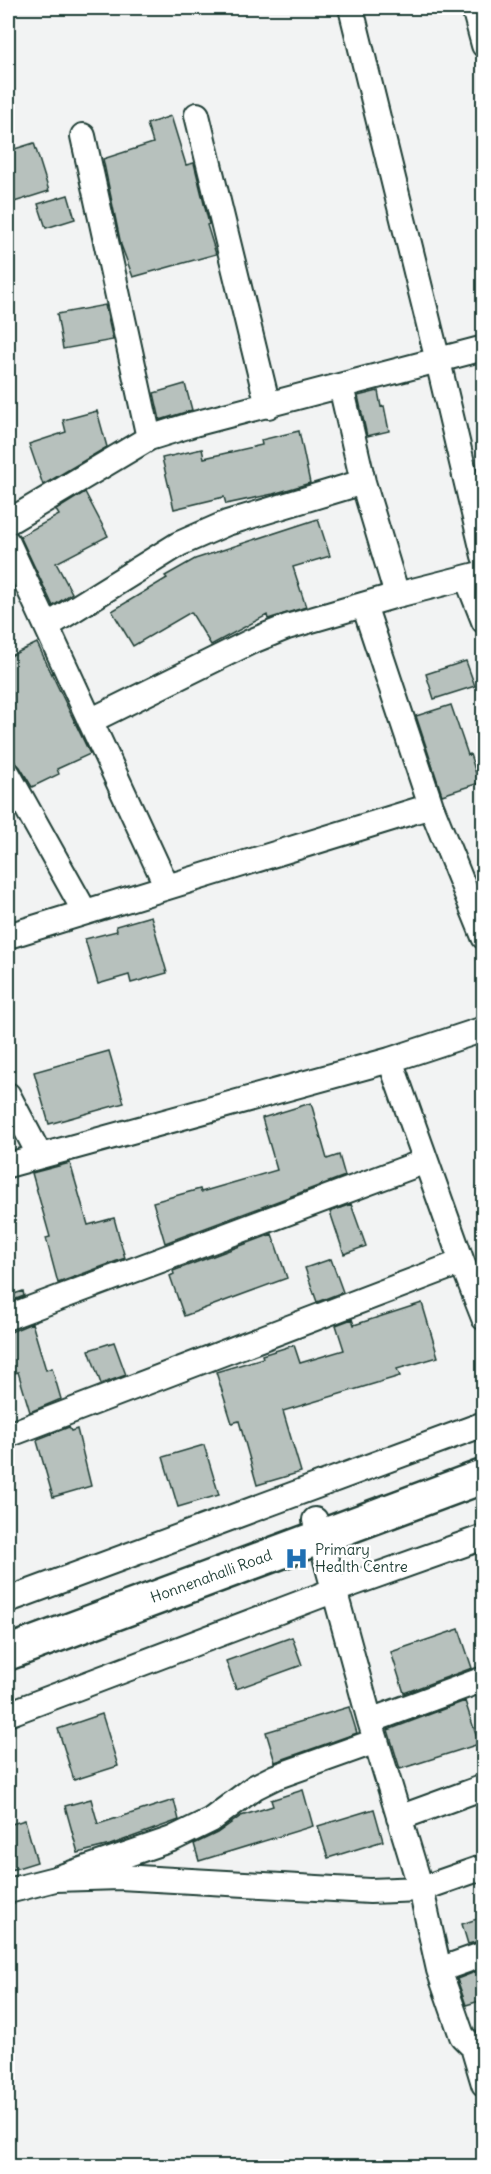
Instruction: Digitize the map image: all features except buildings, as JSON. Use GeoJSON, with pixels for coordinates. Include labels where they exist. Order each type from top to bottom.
{"type":"FeatureCollection","features":[{"type":"Feature","properties":{"kind":"street"},"geometry":{"type":"LineString","coordinates":[[351,8],[438,361],[483,556]]}},
{"type":"Feature","properties":{"kind":"street"},"geometry":{"type":"LineString","coordinates":[[474,8],[483,45]]}},
{"type":"Feature","properties":{"kind":"street"},"geometry":{"type":"LineString","coordinates":[[197,115],[267,406]]}},
{"type":"Feature","properties":{"kind":"street"},"geometry":{"type":"LineString","coordinates":[[83,136],[149,438]]}},
{"type":"Feature","properties":{"kind":"street"},"geometry":{"type":"LineString","coordinates":[[8,522],[149,438],[483,348]]}},
{"type":"Feature","properties":{"kind":"street"},"geometry":{"type":"LineString","coordinates":[[341,386],[363,482],[398,595]]}},
{"type":"Feature","properties":{"kind":"street"},"geometry":{"type":"LineString","coordinates":[[47,626],[179,544],[227,523],[363,482]]}},
{"type":"Feature","properties":{"kind":"street"},"geometry":{"type":"LineString","coordinates":[[8,543],[167,887]]}},
{"type":"Feature","properties":{"kind":"street"},"geometry":{"type":"LineString","coordinates":[[90,721],[250,642],[287,627],[475,575],[483,621]]}},
{"type":"Feature","properties":{"kind":"street"},"geometry":{"type":"LineString","coordinates":[[364,605],[431,806],[483,937]]}},
{"type":"Feature","properties":{"kind":"street"},"geometry":{"type":"LineString","coordinates":[[8,774],[85,912]]}},
{"type":"Feature","properties":{"kind":"street"},"geometry":{"type":"LineString","coordinates":[[8,936],[431,806]]}},
{"type":"Feature","properties":{"kind":"street"},"geometry":{"type":"LineString","coordinates":[[8,1165],[390,1060],[483,1029]]}},
{"type":"Feature","properties":{"kind":"street"},"geometry":{"type":"LineString","coordinates":[[390,1060],[483,1318]]}},
{"type":"Feature","properties":{"kind":"street"},"geometry":{"type":"LineString","coordinates":[[8,1095],[40,1156]]}},
{"type":"Feature","properties":{"kind":"street"},"geometry":{"type":"LineString","coordinates":[[8,1317],[426,1161]]}},
{"type":"Feature","properties":{"kind":"street"},"geometry":{"type":"LineString","coordinates":[[8,1435],[462,1262]]}},
{"type":"Feature","properties":{"kind":"street"},"geometry":{"type":"LineString","coordinates":[[8,1600],[483,1424]]}},
{"type":"Feature","properties":{"kind":"street","name":"Honnenahalli Road"},"geometry":{"type":"LineString","coordinates":[[8,1653],[483,1459]]}},
{"type":"Feature","properties":{"kind":"street","name":"Honnenahalli Road"},"geometry":{"type":"LineString","coordinates":[[8,1632],[318,1528],[483,1476]]}},
{"type":"Feature","properties":{"kind":"street"},"geometry":{"type":"LineString","coordinates":[[318,1528],[373,1731],[421,1889],[440,1970],[462,2036],[478,2048],[483,2084]]}},
{"type":"Feature","properties":{"kind":"street"},"geometry":{"type":"LineString","coordinates":[[8,1714],[335,1590],[483,1537]]}},
{"type":"Feature","properties":{"kind":"street"},"geometry":{"type":"LineString","coordinates":[[8,1891],[55,1879],[172,1839],[211,1820],[255,1787],[274,1777],[483,1679]]}},
{"type":"Feature","properties":{"kind":"street"},"geometry":{"type":"LineString","coordinates":[[399,1818],[483,1787]]}},
{"type":"Feature","properties":{"kind":"street"},"geometry":{"type":"LineString","coordinates":[[55,1879],[120,1877],[370,1891],[421,1889],[483,1867]]}},
{"type":"Feature","properties":{"kind":"street"},"geometry":{"type":"LineString","coordinates":[[440,1970],[483,1954]]}},
{"type":"Feature","properties":{"kind":"place","name":"Primary Health Centre"},"geometry":{"type":"Point","coordinates":[297,1558]}}]}
